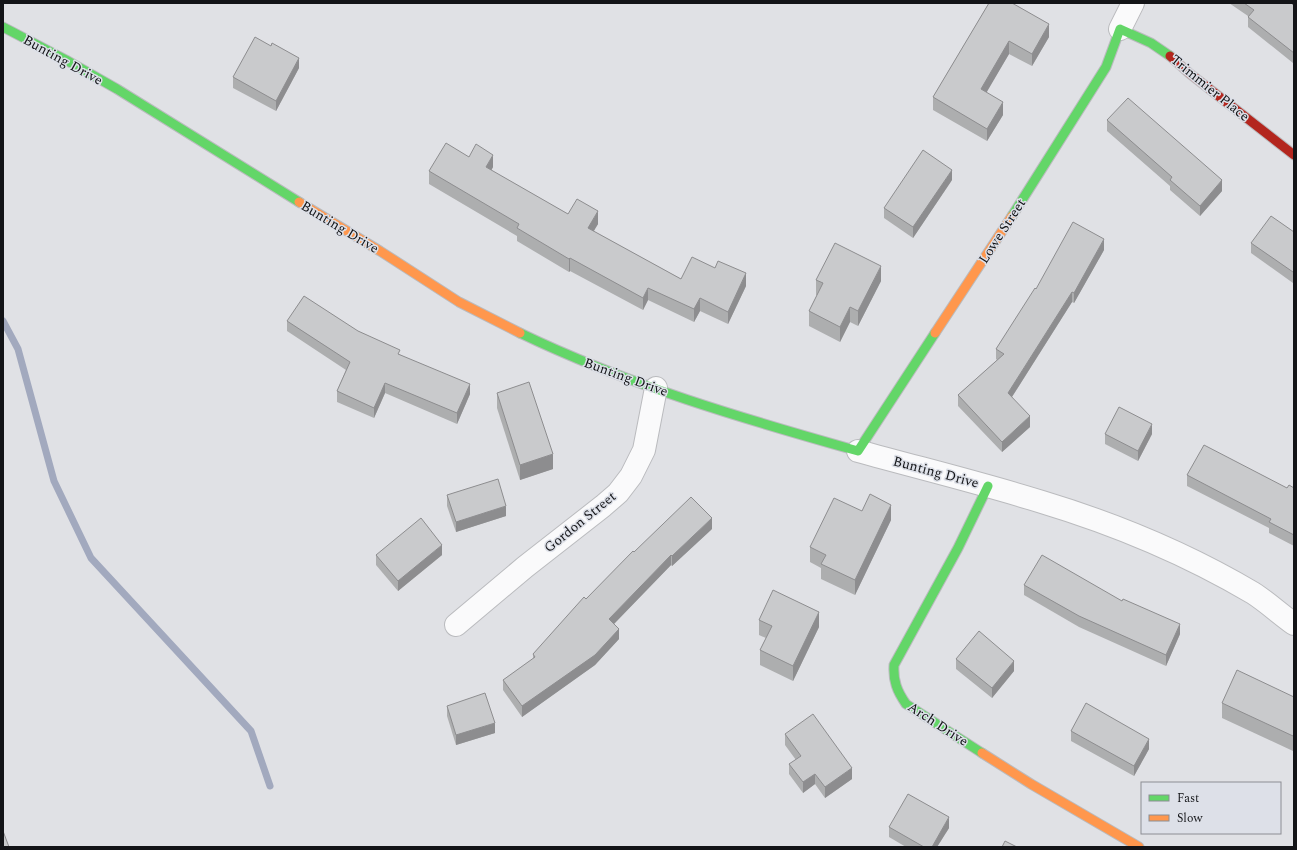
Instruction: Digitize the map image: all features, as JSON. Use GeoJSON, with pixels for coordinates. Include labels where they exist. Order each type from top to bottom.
{"type":"FeatureCollection","features":[{"type":"Feature","properties":{"kind":"street","name":"Lowe Street"},"geometry":{"type":"LineString","coordinates":[[858,451],[1001,233],[1106,67],[1120,30],[1133,3]]}},
{"type":"Feature","properties":{"kind":"street","name":"Bunting Drive"},"geometry":{"type":"LineString","coordinates":[[3,27],[77,66],[164,118],[290,197],[392,258],[437,289],[484,316],[534,341],[656,388],[770,427],[988,486],[1098,521],[1153,542],[1206,567],[1254,594],[1294,624]]}},
{"type":"Feature","properties":{"kind":"street","name":"Trimmier Place"},"geometry":{"type":"LineString","coordinates":[[1120,30],[1140,37],[1155,45],[1173,58],[1189,73],[1294,156]]}},
{"type":"Feature","properties":{"kind":"street","name":"Gordon Street"},"geometry":{"type":"LineString","coordinates":[[456,625],[525,567],[603,506],[618,492],[631,476],[644,450],[656,388]]}},
{"type":"Feature","properties":{"kind":"street","name":"Arch Drive"},"geometry":{"type":"LineString","coordinates":[[988,486],[958,548],[894,664],[894,685],[898,694],[906,704],[1031,784],[1138,847]]}},
{"type":"Feature","properties":{"kind":"building"},"geometry":{"type":"Polygon","coordinates":[[[989,3],[1012,3],[1049,24],[1032,54],[1009,41],[981,89],[1003,102],[987,129],[933,97],[989,3]]]}},
{"type":"Feature","properties":{"kind":"building"},"geometry":{"type":"Polygon","coordinates":[[[1244,3],[1291,3],[1294,6],[1294,53],[1248,17],[1254,10],[1244,3]]]}},
{"type":"Feature","properties":{"kind":"building"},"geometry":{"type":"Polygon","coordinates":[[[255,37],[271,46],[272,43],[299,58],[276,101],[233,77],[255,37]]]}},
{"type":"Feature","properties":{"kind":"building"},"geometry":{"type":"Polygon","coordinates":[[[1128,98],[1222,180],[1200,206],[1170,180],[1172,177],[1107,120],[1128,98]]]}},
{"type":"Feature","properties":{"kind":"building"},"geometry":{"type":"Polygon","coordinates":[[[446,143],[469,157],[476,144],[493,155],[486,167],[568,214],[577,199],[598,211],[588,228],[681,279],[692,257],[715,268],[718,261],[746,273],[728,312],[700,298],[694,309],[648,288],[643,298],[570,258],[569,259],[517,228],[519,224],[429,171],[446,143]]]}},
{"type":"Feature","properties":{"kind":"building"},"geometry":{"type":"Polygon","coordinates":[[[923,150],[952,170],[913,227],[884,208],[923,150]]]}},
{"type":"Feature","properties":{"kind":"building"},"geometry":{"type":"Polygon","coordinates":[[[1271,216],[1294,232],[1293,272],[1251,243],[1271,216]]]}},
{"type":"Feature","properties":{"kind":"building"},"geometry":{"type":"Polygon","coordinates":[[[1073,222],[1104,239],[1074,293],[1072,292],[1008,393],[1030,416],[1002,442],[958,395],[1004,354],[996,349],[1035,288],[1036,289],[1073,222]]]}},
{"type":"Feature","properties":{"kind":"building"},"geometry":{"type":"Polygon","coordinates":[[[835,243],[881,266],[858,311],[850,307],[840,327],[809,311],[823,283],[816,280],[835,243]]]}},
{"type":"Feature","properties":{"kind":"building"},"geometry":{"type":"Polygon","coordinates":[[[304,296],[358,331],[400,350],[398,354],[470,384],[457,413],[385,383],[374,408],[337,391],[350,362],[287,321],[304,296]]]}},
{"type":"Feature","properties":{"kind":"building"},"geometry":{"type":"Polygon","coordinates":[[[529,382],[553,454],[520,465],[497,393],[529,382]]]}},
{"type":"Feature","properties":{"kind":"building"},"geometry":{"type":"Polygon","coordinates":[[[1119,407],[1152,424],[1138,451],[1105,434],[1119,407]]]}},
{"type":"Feature","properties":{"kind":"building"},"geometry":{"type":"Polygon","coordinates":[[[1204,445],[1287,488],[1289,485],[1294,488],[1294,535],[1269,522],[1271,519],[1187,475],[1204,445]]]}},
{"type":"Feature","properties":{"kind":"building"},"geometry":{"type":"Polygon","coordinates":[[[498,479],[506,506],[456,522],[447,495],[498,479]]]}},
{"type":"Feature","properties":{"kind":"building"},"geometry":{"type":"Polygon","coordinates":[[[870,494],[891,505],[855,580],[821,564],[826,555],[810,547],[834,498],[862,511],[870,494]]]}},
{"type":"Feature","properties":{"kind":"building"},"geometry":{"type":"Polygon","coordinates":[[[691,497],[712,518],[672,556],[671,555],[609,619],[619,629],[595,655],[522,706],[503,680],[535,657],[533,654],[584,597],[586,599],[633,551],[634,552],[691,497]]]}},
{"type":"Feature","properties":{"kind":"building"},"geometry":{"type":"Polygon","coordinates":[[[421,518],[442,545],[398,581],[376,555],[421,518]]]}},
{"type":"Feature","properties":{"kind":"building"},"geometry":{"type":"Polygon","coordinates":[[[1042,555],[1122,601],[1123,599],[1180,624],[1166,655],[1079,616],[1024,585],[1042,555]]]}},
{"type":"Feature","properties":{"kind":"building"},"geometry":{"type":"Polygon","coordinates":[[[773,590],[819,612],[793,666],[760,650],[772,626],[759,620],[773,590]]]}},
{"type":"Feature","properties":{"kind":"building"},"geometry":{"type":"Polygon","coordinates":[[[979,631],[1014,661],[992,688],[956,659],[979,631]]]}},
{"type":"Feature","properties":{"kind":"building"},"geometry":{"type":"Polygon","coordinates":[[[1237,670],[1294,697],[1293,736],[1222,703],[1237,670]]]}},
{"type":"Feature","properties":{"kind":"building"},"geometry":{"type":"Polygon","coordinates":[[[485,693],[495,723],[456,735],[447,706],[485,693]]]}},
{"type":"Feature","properties":{"kind":"building"},"geometry":{"type":"Polygon","coordinates":[[[1086,703],[1149,739],[1134,766],[1071,731],[1086,703]]]}},
{"type":"Feature","properties":{"kind":"building"},"geometry":{"type":"Polygon","coordinates":[[[813,714],[852,768],[825,787],[815,774],[803,782],[789,764],[801,756],[785,734],[813,714]]]}},
{"type":"Feature","properties":{"kind":"building"},"geometry":{"type":"Polygon","coordinates":[[[908,794],[949,817],[932,847],[924,847],[889,827],[908,794]]]}},
{"type":"Feature","properties":{"kind":"building"},"geometry":{"type":"Polygon","coordinates":[[[3,831],[9,847],[3,847],[3,831]]]}},
{"type":"Feature","properties":{"kind":"building"},"geometry":{"type":"Polygon","coordinates":[[[1005,841],[1017,847],[1002,847],[1005,841]]]}},
{"type":"Feature","properties":{"kind":"waterway"},"geometry":{"type":"LineString","coordinates":[[3,321],[18,349],[54,481],[91,558],[251,731],[270,786]]}},
{"type":"Feature","properties":{"kind":"traffic: fast"},"geometry":{"type":"LineString","coordinates":[[3,27],[117,89],[299,202]]}},
{"type":"Feature","properties":{"kind":"traffic: fast"},"geometry":{"type":"LineString","coordinates":[[1012,216],[1106,67],[1120,29],[1151,43],[1170,56]]}},
{"type":"Feature","properties":{"kind":"traffic: fast"},"geometry":{"type":"LineString","coordinates":[[520,333],[561,352],[644,385],[729,413],[858,451],[935,333]]}},
{"type":"Feature","properties":{"kind":"traffic: fast"},"geometry":{"type":"LineString","coordinates":[[982,753],[906,704],[896,686],[894,665],[958,548],[988,486]]}},
{"type":"Feature","properties":{"kind":"traffic: slow"},"geometry":{"type":"LineString","coordinates":[[299,202],[380,251],[459,302],[520,333]]}},
{"type":"Feature","properties":{"kind":"traffic: slow"},"geometry":{"type":"LineString","coordinates":[[935,333],[1012,216]]}},
{"type":"Feature","properties":{"kind":"traffic: slow"},"geometry":{"type":"LineString","coordinates":[[982,753],[1031,784],[1139,847]]}},
{"type":"Feature","properties":{"kind":"traffic: jam"},"geometry":{"type":"LineString","coordinates":[[1170,56],[1189,73],[1294,155]]}}]}
